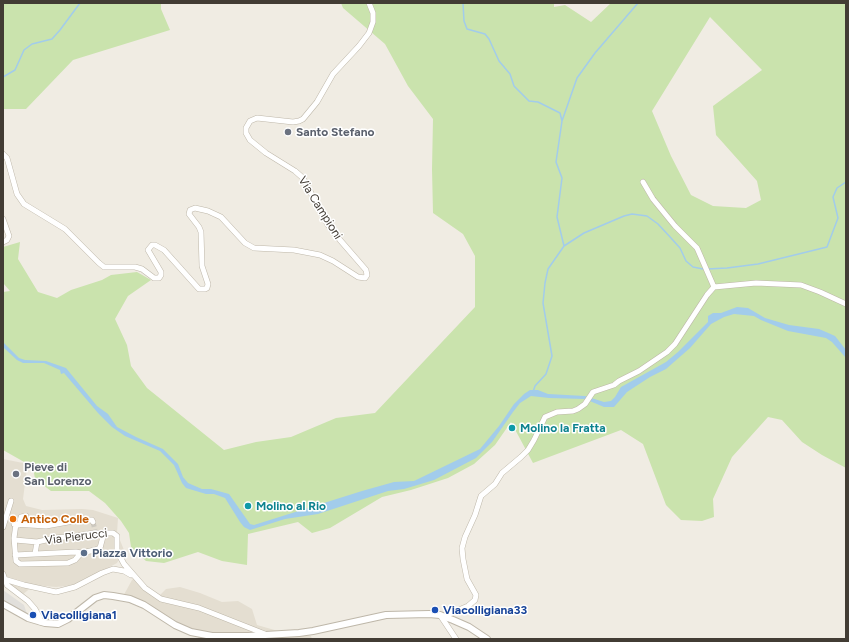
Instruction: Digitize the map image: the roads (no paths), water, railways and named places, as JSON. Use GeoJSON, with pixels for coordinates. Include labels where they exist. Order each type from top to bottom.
{"type":"FeatureCollection","features":[{"type":"Feature","properties":{"kind":"street","name":"Via Campioni"},"geometry":{"type":"LineString","coordinates":[[3,154],[7,158],[15,189],[24,204],[65,230],[99,264],[104,267],[135,267],[142,269],[154,278],[159,278],[161,272],[148,250],[149,247],[155,245],[164,250],[199,289],[205,289],[208,284],[202,266],[201,232],[189,214],[190,210],[195,208],[208,211],[221,217],[245,243],[254,248],[294,250],[320,255],[333,261],[358,277],[365,278],[367,275],[366,270],[328,225],[303,178],[295,170],[266,153],[250,140],[246,133],[246,128],[250,121],[254,119],[293,122],[299,121],[303,118],[317,102],[333,74],[369,33],[373,22],[371,6],[369,3]]}},
{"type":"Feature","properties":{"kind":"street"},"geometry":{"type":"LineString","coordinates":[[643,182],[653,199],[683,234],[698,248],[714,288]]}},
{"type":"Feature","properties":{"kind":"street"},"geometry":{"type":"LineString","coordinates":[[3,219],[9,236],[8,240],[3,242]]}},
{"type":"Feature","properties":{"kind":"street"},"geometry":{"type":"LineString","coordinates":[[442,616],[468,606],[476,600],[476,595],[467,579],[463,559],[462,548],[465,537],[475,515],[481,496],[495,484],[502,473],[528,450],[545,417],[557,412],[573,411],[585,404],[593,392],[614,385],[619,381],[639,372],[667,352],[675,344],[714,288],[756,283],[801,285],[846,304]]}},
{"type":"Feature","properties":{"kind":"street"},"geometry":{"type":"LineString","coordinates":[[3,527],[6,507],[11,501]]}},
{"type":"Feature","properties":{"kind":"street"},"geometry":{"type":"LineString","coordinates":[[26,516],[21,517],[16,524],[14,540],[15,558],[24,565],[64,564],[75,560],[81,553]]}},
{"type":"Feature","properties":{"kind":"street"},"geometry":{"type":"LineString","coordinates":[[16,524],[46,526],[79,520],[92,520],[93,522]]}},
{"type":"Feature","properties":{"kind":"street","name":"Via Pierucci"},"geometry":{"type":"LineString","coordinates":[[14,540],[37,542],[95,531],[113,533],[116,535],[116,548],[121,559],[136,578]]}},
{"type":"Feature","properties":{"kind":"street"},"geometry":{"type":"LineString","coordinates":[[15,558],[35,554],[81,553],[96,550],[100,548],[104,533]]}},
{"type":"Feature","properties":{"kind":"street"},"geometry":{"type":"LineString","coordinates":[[35,554],[37,542]]}},
{"type":"Feature","properties":{"kind":"street"},"geometry":{"type":"LineString","coordinates":[[4,576],[24,585],[56,592],[75,587],[113,569],[124,571],[136,578],[145,588],[160,599],[199,608],[266,634]]}},
{"type":"Feature","properties":{"kind":"street"},"geometry":{"type":"LineString","coordinates":[[4,576],[7,585],[36,609],[40,622]]}},
{"type":"Feature","properties":{"kind":"street"},"geometry":{"type":"LineString","coordinates":[[3,604],[28,618],[40,622],[58,624],[63,622],[95,598],[108,595],[144,605],[175,625],[191,632],[212,636],[248,636],[299,633],[386,615],[429,614],[442,616],[469,627],[487,639]]}},
{"type":"Feature","properties":{"kind":"street"},"geometry":{"type":"LineString","coordinates":[[442,616],[456,639]]}},
{"type":"Feature","properties":{"kind":"water"},"geometry":{"type":"Polygon","coordinates":[[[737,307],[748,308],[765,318],[789,325],[819,329],[835,336],[846,350],[846,358],[832,342],[826,338],[788,331],[754,316],[734,314],[724,317],[711,324],[690,348],[666,369],[650,377],[627,392],[614,407],[604,407],[585,399],[531,396],[520,403],[492,442],[476,458],[434,480],[404,489],[388,491],[318,514],[285,519],[250,530],[244,527],[240,522],[225,498],[186,488],[182,483],[174,465],[160,451],[125,436],[112,427],[64,373],[61,374],[60,370],[44,363],[23,363],[17,360],[3,347],[3,342],[19,358],[25,360],[46,361],[66,368],[97,406],[108,414],[117,427],[163,449],[178,464],[183,477],[188,483],[202,489],[211,489],[229,494],[250,524],[254,525],[394,482],[414,481],[480,449],[499,426],[514,404],[530,390],[538,390],[548,394],[585,396],[604,402],[611,401],[621,387],[666,362],[678,352],[708,322],[708,316],[713,313],[721,313],[737,307]]]}},
{"type":"Feature","properties":{"kind":"waterway"},"geometry":{"type":"LineString","coordinates":[[3,77],[15,70],[24,50],[32,44],[52,39],[80,3]]}},
{"type":"Feature","properties":{"kind":"waterway"},"geometry":{"type":"LineString","coordinates":[[463,3],[464,21],[467,29],[485,34],[489,39],[499,61],[510,74],[514,86],[529,101],[538,102],[560,113],[562,121],[556,162],[562,178],[557,217],[564,246]]}},
{"type":"Feature","properties":{"kind":"waterway"},"geometry":{"type":"LineString","coordinates":[[562,121],[577,78],[595,53],[638,3]]}},
{"type":"Feature","properties":{"kind":"waterway"},"geometry":{"type":"LineString","coordinates":[[707,269],[758,264],[827,247],[838,218],[833,197],[837,188],[846,182]]}},
{"type":"Feature","properties":{"kind":"waterway"},"geometry":{"type":"LineString","coordinates":[[533,392],[535,386],[546,374],[552,356],[543,303],[545,283],[548,269],[564,246],[584,233],[624,216],[632,214],[647,216],[658,224],[680,248],[686,261],[693,267],[703,269]]}},
{"type":"Feature","properties":{"kind":"tunnel"},"geometry":{"type":"LineString","coordinates":[[93,522],[95,530]]}},
{"type":"Feature","properties":{"kind":"place","name":"Santo Stefano"},"geometry":{"type":"Point","coordinates":[288,132]}},
{"type":"Feature","properties":{"kind":"place","name":"Molino la Fratta"},"geometry":{"type":"Point","coordinates":[512,428]}},
{"type":"Feature","properties":{"kind":"place","name":"Pieve di San Lorenzo"},"geometry":{"type":"Point","coordinates":[16,474]}},
{"type":"Feature","properties":{"kind":"place","name":"Molino al Rio"},"geometry":{"type":"Point","coordinates":[248,506]}},
{"type":"Feature","properties":{"kind":"place","name":"Antico Colle"},"geometry":{"type":"Point","coordinates":[13,519]}},
{"type":"Feature","properties":{"kind":"place","name":"Piazza Vittorio"},"geometry":{"type":"Point","coordinates":[84,553]}},
{"type":"Feature","properties":{"kind":"place","name":"Viacolligiana33"},"geometry":{"type":"Point","coordinates":[435,610]}},
{"type":"Feature","properties":{"kind":"place","name":"Viacolligiana1"},"geometry":{"type":"Point","coordinates":[33,615]}}]}
